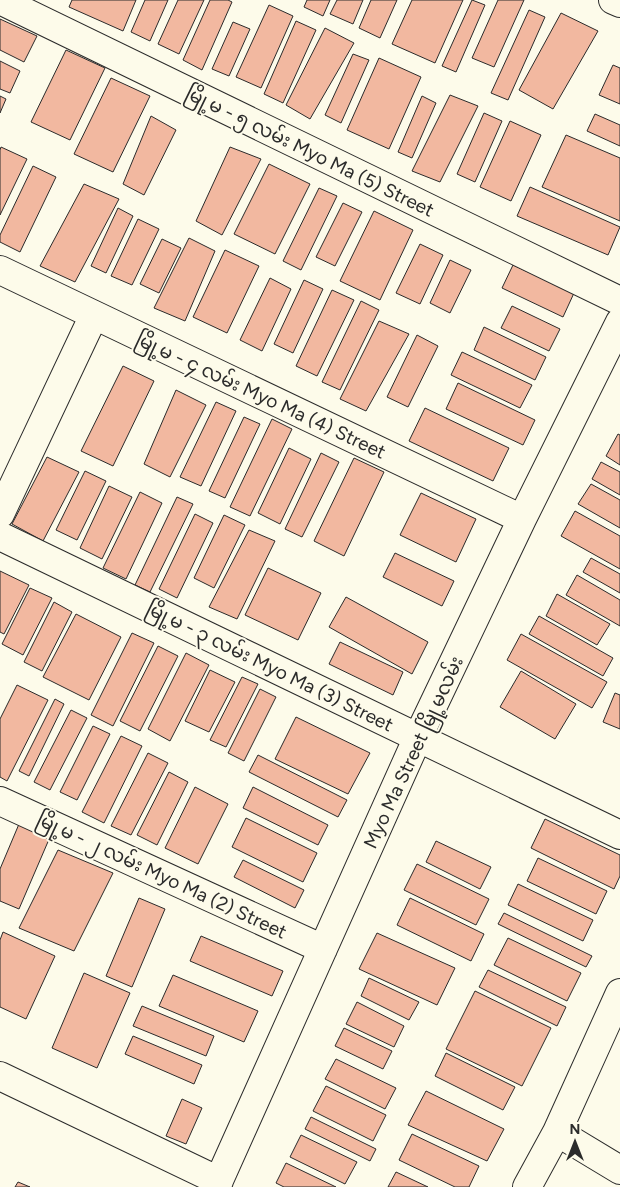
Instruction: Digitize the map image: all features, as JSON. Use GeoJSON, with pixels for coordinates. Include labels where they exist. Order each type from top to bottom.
{"type":"FeatureCollection","features":[{"type":"Feature","properties":{"kind":"street","name":"မြို့မ - ၅ လမ်း Myo Ma (5) Street"},"geometry":{"type":"LineString","coordinates":[[0,0],[620,301]]}},
{"type":"Feature","properties":{"kind":"street"},"geometry":{"type":"LineString","coordinates":[[613,0],[620,3]]}},
{"type":"Feature","properties":{"kind":"street","name":"မြို့မ - ၄ လမ်း Myo Ma (4) Street"},"geometry":{"type":"LineString","coordinates":[[0,270],[522,519]]}},
{"type":"Feature","properties":{"kind":"street"},"geometry":{"type":"LineString","coordinates":[[0,514],[94,315]]}},
{"type":"Feature","properties":{"kind":"street","name":"Myo Ma Street မြို့မလမ်း"},"geometry":{"type":"LineString","coordinates":[[217,1184],[418,737],[522,519],[620,322]]}},
{"type":"Feature","properties":{"kind":"street","name":"မြို့မ - ၃ လမ်း Myo Ma (3) Street"},"geometry":{"type":"LineString","coordinates":[[0,536],[620,835]]}},
{"type":"Feature","properties":{"kind":"street","name":"မြို့မ - ၂ လမ်း Myo Ma (2) Street"},"geometry":{"type":"LineString","coordinates":[[0,800],[323,949]]}},
{"type":"Feature","properties":{"kind":"street"},"geometry":{"type":"LineString","coordinates":[[527,1187],[557,1132],[620,993]]}},
{"type":"Feature","properties":{"kind":"street"},"geometry":{"type":"LineString","coordinates":[[0,1076],[217,1184]]}},
{"type":"Feature","properties":{"kind":"street"},"geometry":{"type":"LineString","coordinates":[[557,1132],[620,1170]]}},
{"type":"Feature","properties":{"kind":"building"},"geometry":{"type":"Polygon","coordinates":[[[72,0],[136,0],[123,31],[69,7],[72,0]]]}},
{"type":"Feature","properties":{"kind":"building"},"geometry":{"type":"Polygon","coordinates":[[[145,0],[168,0],[150,41],[131,32],[145,0]]]}},
{"type":"Feature","properties":{"kind":"building"},"geometry":{"type":"Polygon","coordinates":[[[178,0],[204,0],[179,54],[158,44],[178,0]]]}},
{"type":"Feature","properties":{"kind":"building"},"geometry":{"type":"Polygon","coordinates":[[[210,0],[228,0],[232,2],[202,70],[183,60],[210,0]]]}},
{"type":"Feature","properties":{"kind":"building"},"geometry":{"type":"Polygon","coordinates":[[[307,0],[330,0],[323,16],[304,7],[307,0]]]}},
{"type":"Feature","properties":{"kind":"building"},"geometry":{"type":"Polygon","coordinates":[[[337,0],[363,0],[353,24],[330,14],[337,0]]]}},
{"type":"Feature","properties":{"kind":"building"},"geometry":{"type":"Polygon","coordinates":[[[371,0],[397,0],[380,38],[359,28],[371,0]]]}},
{"type":"Feature","properties":{"kind":"building"},"geometry":{"type":"Polygon","coordinates":[[[412,0],[463,0],[435,63],[392,44],[412,0]]]}},
{"type":"Feature","properties":{"kind":"building"},"geometry":{"type":"Polygon","coordinates":[[[472,0],[485,5],[456,72],[442,66],[472,0]]]}},
{"type":"Feature","properties":{"kind":"building"},"geometry":{"type":"Polygon","coordinates":[[[498,0],[524,0],[494,67],[472,58],[498,0]]]}},
{"type":"Feature","properties":{"kind":"building"},"geometry":{"type":"Polygon","coordinates":[[[269,5],[293,16],[261,88],[236,77],[269,5]]]}},
{"type":"Feature","properties":{"kind":"building"},"geometry":{"type":"Polygon","coordinates":[[[529,10],[545,17],[508,100],[491,93],[529,10]]]}},
{"type":"Feature","properties":{"kind":"building"},"geometry":{"type":"Polygon","coordinates":[[[561,13],[598,31],[553,109],[519,90],[561,13]]]}},
{"type":"Feature","properties":{"kind":"building"},"geometry":{"type":"Polygon","coordinates":[[[0,19],[37,36],[24,62],[0,50],[0,19]]]}},
{"type":"Feature","properties":{"kind":"building"},"geometry":{"type":"Polygon","coordinates":[[[296,21],[316,30],[283,103],[264,94],[296,21]]]}},
{"type":"Feature","properties":{"kind":"building"},"geometry":{"type":"Polygon","coordinates":[[[233,22],[250,29],[229,76],[212,69],[233,22]]]}},
{"type":"Feature","properties":{"kind":"building"},"geometry":{"type":"Polygon","coordinates":[[[325,28],[354,43],[310,119],[286,105],[325,28]]]}},
{"type":"Feature","properties":{"kind":"building"},"geometry":{"type":"Polygon","coordinates":[[[66,50],[105,68],[70,140],[31,122],[66,50]]]}},
{"type":"Feature","properties":{"kind":"building"},"geometry":{"type":"Polygon","coordinates":[[[353,54],[369,60],[341,123],[325,115],[353,54]]]}},
{"type":"Feature","properties":{"kind":"building"},"geometry":{"type":"Polygon","coordinates":[[[379,58],[421,77],[389,149],[347,130],[379,58]]]}},
{"type":"Feature","properties":{"kind":"building"},"geometry":{"type":"Polygon","coordinates":[[[0,61],[20,71],[10,93],[0,89],[0,61]]]}},
{"type":"Feature","properties":{"kind":"building"},"geometry":{"type":"Polygon","coordinates":[[[613,65],[620,68],[620,104],[599,95],[613,65]]]}},
{"type":"Feature","properties":{"kind":"building"},"geometry":{"type":"Polygon","coordinates":[[[111,78],[150,96],[113,172],[74,154],[111,78]]]}},
{"type":"Feature","properties":{"kind":"building"},"geometry":{"type":"Polygon","coordinates":[[[450,95],[478,106],[440,182],[412,171],[450,95]]]}},
{"type":"Feature","properties":{"kind":"building"},"geometry":{"type":"Polygon","coordinates":[[[0,96],[6,99],[0,113],[0,96]]]}},
{"type":"Feature","properties":{"kind":"building"},"geometry":{"type":"Polygon","coordinates":[[[422,96],[436,103],[412,158],[398,152],[422,96]]]}},
{"type":"Feature","properties":{"kind":"building"},"geometry":{"type":"Polygon","coordinates":[[[484,113],[502,121],[475,182],[457,174],[484,113]]]}},
{"type":"Feature","properties":{"kind":"building"},"geometry":{"type":"Polygon","coordinates":[[[595,114],[620,125],[620,146],[587,131],[595,114]]]}},
{"type":"Feature","properties":{"kind":"building"},"geometry":{"type":"Polygon","coordinates":[[[151,116],[176,130],[144,195],[123,184],[151,116]]]}},
{"type":"Feature","properties":{"kind":"building"},"geometry":{"type":"Polygon","coordinates":[[[510,121],[541,135],[511,201],[480,187],[510,121]]]}},
{"type":"Feature","properties":{"kind":"building"},"geometry":{"type":"Polygon","coordinates":[[[566,135],[620,158],[620,221],[542,187],[566,135]]]}},
{"type":"Feature","properties":{"kind":"building"},"geometry":{"type":"Polygon","coordinates":[[[1,147],[27,159],[0,215],[0,150],[1,147]]]}},
{"type":"Feature","properties":{"kind":"building"},"geometry":{"type":"Polygon","coordinates":[[[230,147],[261,159],[222,235],[196,221],[230,147]]]}},
{"type":"Feature","properties":{"kind":"building"},"geometry":{"type":"Polygon","coordinates":[[[269,164],[310,184],[275,254],[234,234],[269,164]]]}},
{"type":"Feature","properties":{"kind":"building"},"geometry":{"type":"Polygon","coordinates":[[[33,166],[56,177],[20,252],[0,242],[0,235],[33,166]]]}},
{"type":"Feature","properties":{"kind":"building"},"geometry":{"type":"Polygon","coordinates":[[[84,184],[119,199],[75,282],[40,266],[84,184]]]}},
{"type":"Feature","properties":{"kind":"building"},"geometry":{"type":"Polygon","coordinates":[[[530,187],[620,227],[608,255],[517,216],[530,187]]]}},
{"type":"Feature","properties":{"kind":"building"},"geometry":{"type":"Polygon","coordinates":[[[319,188],[337,196],[301,270],[283,261],[319,188]]]}},
{"type":"Feature","properties":{"kind":"building"},"geometry":{"type":"Polygon","coordinates":[[[343,203],[362,212],[335,266],[316,257],[343,203]]]}},
{"type":"Feature","properties":{"kind":"building"},"geometry":{"type":"Polygon","coordinates":[[[118,208],[133,216],[106,273],[91,266],[118,208]]]}},
{"type":"Feature","properties":{"kind":"building"},"geometry":{"type":"Polygon","coordinates":[[[374,211],[413,230],[380,300],[340,281],[374,211]]]}},
{"type":"Feature","properties":{"kind":"building"},"geometry":{"type":"Polygon","coordinates":[[[138,219],[159,229],[132,285],[111,276],[138,219]]]}},
{"type":"Feature","properties":{"kind":"building"},"geometry":{"type":"Polygon","coordinates":[[[189,238],[215,251],[185,321],[154,308],[189,238]]]}},
{"type":"Feature","properties":{"kind":"building"},"geometry":{"type":"Polygon","coordinates":[[[162,239],[181,248],[159,293],[140,284],[162,239]]]}},
{"type":"Feature","properties":{"kind":"building"},"geometry":{"type":"Polygon","coordinates":[[[420,244],[443,255],[420,304],[396,293],[420,244]]]}},
{"type":"Feature","properties":{"kind":"building"},"geometry":{"type":"Polygon","coordinates":[[[225,250],[259,266],[227,333],[193,317],[225,250]]]}},
{"type":"Feature","properties":{"kind":"building"},"geometry":{"type":"Polygon","coordinates":[[[450,260],[471,270],[450,313],[430,303],[450,260]]]}},
{"type":"Feature","properties":{"kind":"building"},"geometry":{"type":"Polygon","coordinates":[[[513,265],[574,293],[563,317],[502,288],[513,265]]]}},
{"type":"Feature","properties":{"kind":"building"},"geometry":{"type":"Polygon","coordinates":[[[270,278],[291,289],[262,351],[240,340],[270,278]]]}},
{"type":"Feature","properties":{"kind":"building"},"geometry":{"type":"Polygon","coordinates":[[[304,280],[323,289],[293,353],[274,344],[304,280]]]}},
{"type":"Feature","properties":{"kind":"building"},"geometry":{"type":"Polygon","coordinates":[[[332,290],[354,300],[317,376],[296,366],[332,290]]]}},
{"type":"Feature","properties":{"kind":"building"},"geometry":{"type":"Polygon","coordinates":[[[361,301],[379,310],[340,390],[322,382],[361,301]]]}},
{"type":"Feature","properties":{"kind":"building"},"geometry":{"type":"Polygon","coordinates":[[[512,306],[560,329],[549,351],[501,328],[512,306]]]}},
{"type":"Feature","properties":{"kind":"building"},"geometry":{"type":"Polygon","coordinates":[[[379,321],[409,334],[366,411],[340,399],[379,321]]]}},
{"type":"Feature","properties":{"kind":"building"},"geometry":{"type":"Polygon","coordinates":[[[484,327],[546,357],[535,380],[474,350],[484,327]]]}},
{"type":"Feature","properties":{"kind":"building"},"geometry":{"type":"Polygon","coordinates":[[[417,335],[438,346],[408,407],[387,397],[417,335]]]}},
{"type":"Feature","properties":{"kind":"building"},"geometry":{"type":"Polygon","coordinates":[[[462,352],[532,385],[520,408],[451,375],[462,352]]]}},
{"type":"Feature","properties":{"kind":"building"},"geometry":{"type":"Polygon","coordinates":[[[123,366],[154,381],[113,466],[81,451],[123,366]]]}},
{"type":"Feature","properties":{"kind":"building"},"geometry":{"type":"Polygon","coordinates":[[[458,383],[535,420],[523,445],[446,409],[458,383]]]}},
{"type":"Feature","properties":{"kind":"building"},"geometry":{"type":"Polygon","coordinates":[[[176,390],[206,405],[170,477],[144,464],[176,390]]]}},
{"type":"Feature","properties":{"kind":"building"},"geometry":{"type":"Polygon","coordinates":[[[216,402],[236,411],[201,486],[180,477],[216,402]]]}},
{"type":"Feature","properties":{"kind":"building"},"geometry":{"type":"Polygon","coordinates":[[[425,408],[509,448],[493,481],[409,441],[425,408]]]}},
{"type":"Feature","properties":{"kind":"building"},"geometry":{"type":"Polygon","coordinates":[[[244,417],[260,424],[225,498],[209,491],[244,417]]]}},
{"type":"Feature","properties":{"kind":"building"},"geometry":{"type":"Polygon","coordinates":[[[272,419],[292,429],[250,516],[230,507],[272,419]]]}},
{"type":"Feature","properties":{"kind":"building"},"geometry":{"type":"Polygon","coordinates":[[[618,434],[620,435],[620,465],[606,456],[618,434]]]}},
{"type":"Feature","properties":{"kind":"building"},"geometry":{"type":"Polygon","coordinates":[[[289,448],[311,459],[280,524],[258,513],[289,448]]]}},
{"type":"Feature","properties":{"kind":"building"},"geometry":{"type":"Polygon","coordinates":[[[321,453],[339,462],[302,537],[285,529],[321,453]]]}},
{"type":"Feature","properties":{"kind":"building"},"geometry":{"type":"Polygon","coordinates":[[[47,457],[79,472],[43,541],[12,524],[47,457]]]}},
{"type":"Feature","properties":{"kind":"building"},"geometry":{"type":"Polygon","coordinates":[[[354,458],[384,472],[344,556],[314,541],[354,458]]]}},
{"type":"Feature","properties":{"kind":"building"},"geometry":{"type":"Polygon","coordinates":[[[601,462],[620,472],[620,495],[592,479],[601,462]]]}},
{"type":"Feature","properties":{"kind":"building"},"geometry":{"type":"Polygon","coordinates":[[[85,471],[106,481],[77,540],[56,530],[85,471]]]}},
{"type":"Feature","properties":{"kind":"building"},"geometry":{"type":"Polygon","coordinates":[[[591,484],[620,500],[620,528],[578,504],[591,484]]]}},
{"type":"Feature","properties":{"kind":"building"},"geometry":{"type":"Polygon","coordinates":[[[109,486],[132,497],[102,559],[80,548],[109,486]]]}},
{"type":"Feature","properties":{"kind":"building"},"geometry":{"type":"Polygon","coordinates":[[[140,492],[162,503],[126,579],[103,568],[140,492]]]}},
{"type":"Feature","properties":{"kind":"building"},"geometry":{"type":"Polygon","coordinates":[[[421,493],[476,519],[456,562],[400,535],[421,493]]]}},
{"type":"Feature","properties":{"kind":"building"},"geometry":{"type":"Polygon","coordinates":[[[177,497],[193,504],[150,592],[135,585],[177,497]]]}},
{"type":"Feature","properties":{"kind":"building"},"geometry":{"type":"Polygon","coordinates":[[[575,511],[620,536],[620,569],[561,536],[575,511]]]}},
{"type":"Feature","properties":{"kind":"building"},"geometry":{"type":"Polygon","coordinates":[[[195,514],[213,523],[177,598],[159,589],[195,514]]]}},
{"type":"Feature","properties":{"kind":"building"},"geometry":{"type":"Polygon","coordinates":[[[224,515],[245,525],[214,588],[194,578],[224,515]]]}},
{"type":"Feature","properties":{"kind":"building"},"geometry":{"type":"Polygon","coordinates":[[[249,530],[275,541],[237,619],[209,607],[249,530]]]}},
{"type":"Feature","properties":{"kind":"building"},"geometry":{"type":"Polygon","coordinates":[[[395,553],[454,581],[442,606],[383,577],[395,553]]]}},
{"type":"Feature","properties":{"kind":"building"},"geometry":{"type":"Polygon","coordinates":[[[591,558],[620,574],[620,593],[583,572],[591,558]]]}},
{"type":"Feature","properties":{"kind":"building"},"geometry":{"type":"Polygon","coordinates":[[[268,568],[321,593],[298,640],[245,615],[268,568]]]}},
{"type":"Feature","properties":{"kind":"building"},"geometry":{"type":"Polygon","coordinates":[[[0,571],[29,585],[4,634],[0,632],[0,571]]]}},
{"type":"Feature","properties":{"kind":"building"},"geometry":{"type":"Polygon","coordinates":[[[577,575],[620,600],[620,626],[566,595],[577,575]]]}},
{"type":"Feature","properties":{"kind":"building"},"geometry":{"type":"Polygon","coordinates":[[[30,588],[52,598],[23,655],[2,644],[30,588]]]}},
{"type":"Feature","properties":{"kind":"building"},"geometry":{"type":"Polygon","coordinates":[[[557,594],[610,624],[597,645],[546,616],[557,594]]]}},
{"type":"Feature","properties":{"kind":"building"},"geometry":{"type":"Polygon","coordinates":[[[346,597],[428,642],[412,674],[329,627],[346,597]]]}},
{"type":"Feature","properties":{"kind":"building"},"geometry":{"type":"Polygon","coordinates":[[[54,602],[72,612],[42,671],[24,662],[54,602]]]}},
{"type":"Feature","properties":{"kind":"building"},"geometry":{"type":"Polygon","coordinates":[[[76,614],[121,637],[89,700],[43,677],[76,614]]]}},
{"type":"Feature","properties":{"kind":"building"},"geometry":{"type":"Polygon","coordinates":[[[539,616],[613,658],[603,676],[529,634],[539,616]]]}},
{"type":"Feature","properties":{"kind":"building"},"geometry":{"type":"Polygon","coordinates":[[[132,633],[154,643],[113,726],[91,715],[132,633]]]}},
{"type":"Feature","properties":{"kind":"building"},"geometry":{"type":"Polygon","coordinates":[[[521,634],[607,682],[592,708],[507,660],[521,634]]]}},
{"type":"Feature","properties":{"kind":"building"},"geometry":{"type":"Polygon","coordinates":[[[340,642],[403,672],[393,695],[329,664],[340,642]]]}},
{"type":"Feature","properties":{"kind":"building"},"geometry":{"type":"Polygon","coordinates":[[[158,646],[178,656],[140,731],[120,721],[158,646]]]}},
{"type":"Feature","properties":{"kind":"building"},"geometry":{"type":"Polygon","coordinates":[[[186,653],[209,665],[170,741],[148,729],[186,653]]]}},
{"type":"Feature","properties":{"kind":"building"},"geometry":{"type":"Polygon","coordinates":[[[210,670],[235,682],[209,732],[185,721],[210,670]]]}},
{"type":"Feature","properties":{"kind":"building"},"geometry":{"type":"Polygon","coordinates":[[[521,671],[576,704],[555,739],[500,707],[521,671]]]}},
{"type":"Feature","properties":{"kind":"building"},"geometry":{"type":"Polygon","coordinates":[[[242,677],[258,684],[226,747],[210,740],[242,677]]]}},
{"type":"Feature","properties":{"kind":"building"},"geometry":{"type":"Polygon","coordinates":[[[17,685],[48,700],[7,781],[0,777],[0,719],[17,685]]]}},
{"type":"Feature","properties":{"kind":"building"},"geometry":{"type":"Polygon","coordinates":[[[260,689],[276,697],[244,761],[228,753],[260,689]]]}},
{"type":"Feature","properties":{"kind":"building"},"geometry":{"type":"Polygon","coordinates":[[[615,693],[620,695],[620,729],[603,722],[615,693]]]}},
{"type":"Feature","properties":{"kind":"building"},"geometry":{"type":"Polygon","coordinates":[[[55,699],[64,704],[29,776],[19,771],[55,699]]]}},
{"type":"Feature","properties":{"kind":"building"},"geometry":{"type":"Polygon","coordinates":[[[71,710],[87,718],[50,790],[34,782],[71,710]]]}},
{"type":"Feature","properties":{"kind":"building"},"geometry":{"type":"Polygon","coordinates":[[[296,717],[370,753],[348,794],[275,759],[296,717]]]}},
{"type":"Feature","properties":{"kind":"building"},"geometry":{"type":"Polygon","coordinates":[[[93,726],[110,734],[77,800],[60,792],[93,726]]]}},
{"type":"Feature","properties":{"kind":"building"},"geometry":{"type":"Polygon","coordinates":[[[121,736],[142,746],[104,823],[82,812],[121,736]]]}},
{"type":"Feature","properties":{"kind":"building"},"geometry":{"type":"Polygon","coordinates":[[[148,753],[168,763],[131,835],[111,826],[148,753]]]}},
{"type":"Feature","properties":{"kind":"building"},"geometry":{"type":"Polygon","coordinates":[[[258,755],[347,800],[338,817],[249,772],[258,755]]]}},
{"type":"Feature","properties":{"kind":"building"},"geometry":{"type":"Polygon","coordinates":[[[169,772],[188,782],[157,845],[137,835],[169,772]]]}},
{"type":"Feature","properties":{"kind":"building"},"geometry":{"type":"Polygon","coordinates":[[[195,787],[228,804],[198,864],[165,848],[195,787]]]}},
{"type":"Feature","properties":{"kind":"building"},"geometry":{"type":"Polygon","coordinates":[[[253,787],[328,825],[318,845],[243,808],[253,787]]]}},
{"type":"Feature","properties":{"kind":"building"},"geometry":{"type":"Polygon","coordinates":[[[246,818],[317,853],[303,882],[232,847],[246,818]]]}},
{"type":"Feature","properties":{"kind":"building"},"geometry":{"type":"Polygon","coordinates":[[[545,819],[620,855],[620,876],[614,889],[531,848],[545,819]]]}},
{"type":"Feature","properties":{"kind":"building"},"geometry":{"type":"Polygon","coordinates":[[[19,824],[50,837],[19,909],[0,901],[0,869],[19,824]]]}},
{"type":"Feature","properties":{"kind":"building"},"geometry":{"type":"Polygon","coordinates":[[[436,841],[491,867],[480,889],[426,862],[436,841]]]}},
{"type":"Feature","properties":{"kind":"building"},"geometry":{"type":"Polygon","coordinates":[[[58,850],[113,873],[74,951],[19,928],[58,850]]]}},
{"type":"Feature","properties":{"kind":"building"},"geometry":{"type":"Polygon","coordinates":[[[538,858],[607,891],[596,914],[527,881],[538,858]]]}},
{"type":"Feature","properties":{"kind":"building"},"geometry":{"type":"Polygon","coordinates":[[[243,860],[304,890],[295,908],[234,877],[243,860]]]}},
{"type":"Feature","properties":{"kind":"building"},"geometry":{"type":"Polygon","coordinates":[[[417,864],[489,899],[476,925],[404,890],[417,864]]]}},
{"type":"Feature","properties":{"kind":"building"},"geometry":{"type":"Polygon","coordinates":[[[518,884],[593,920],[583,941],[508,905],[518,884]]]}},
{"type":"Feature","properties":{"kind":"building"},"geometry":{"type":"Polygon","coordinates":[[[139,898],[165,909],[132,987],[106,976],[139,898]]]}},
{"type":"Feature","properties":{"kind":"building"},"geometry":{"type":"Polygon","coordinates":[[[410,898],[484,934],[471,961],[397,925],[410,898]]]}},
{"type":"Feature","properties":{"kind":"building"},"geometry":{"type":"Polygon","coordinates":[[[504,913],[592,956],[586,967],[498,924],[504,913]]]}},
{"type":"Feature","properties":{"kind":"building"},"geometry":{"type":"Polygon","coordinates":[[[3,932],[55,956],[26,1019],[0,1007],[0,940],[3,932]]]}},
{"type":"Feature","properties":{"kind":"building"},"geometry":{"type":"Polygon","coordinates":[[[377,933],[455,968],[437,1005],[359,969],[377,933]]]}},
{"type":"Feature","properties":{"kind":"building"},"geometry":{"type":"Polygon","coordinates":[[[201,936],[283,971],[272,996],[190,961],[201,936]]]}},
{"type":"Feature","properties":{"kind":"building"},"geometry":{"type":"Polygon","coordinates":[[[508,938],[581,973],[567,1001],[494,965],[508,938]]]}},
{"type":"Feature","properties":{"kind":"building"},"geometry":{"type":"Polygon","coordinates":[[[488,970],[566,1007],[557,1026],[479,987],[488,970]]]}},
{"type":"Feature","properties":{"kind":"building"},"geometry":{"type":"Polygon","coordinates":[[[84,973],[130,993],[97,1068],[52,1048],[84,973]]]}},
{"type":"Feature","properties":{"kind":"building"},"geometry":{"type":"Polygon","coordinates":[[[173,975],[258,1011],[244,1042],[159,1006],[173,975]]]}},
{"type":"Feature","properties":{"kind":"building"},"geometry":{"type":"Polygon","coordinates":[[[369,978],[419,1002],[409,1020],[361,996],[369,978]]]}},
{"type":"Feature","properties":{"kind":"building"},"geometry":{"type":"Polygon","coordinates":[[[475,991],[551,1028],[522,1086],[446,1049],[475,991]]]}},
{"type":"Feature","properties":{"kind":"building"},"geometry":{"type":"Polygon","coordinates":[[[357,1002],[404,1026],[394,1047],[346,1024],[357,1002]]]}},
{"type":"Feature","properties":{"kind":"building"},"geometry":{"type":"Polygon","coordinates":[[[142,1006],[214,1036],[206,1056],[133,1026],[142,1006]]]}},
{"type":"Feature","properties":{"kind":"building"},"geometry":{"type":"Polygon","coordinates":[[[344,1028],[392,1051],[383,1069],[335,1046],[344,1028]]]}},
{"type":"Feature","properties":{"kind":"building"},"geometry":{"type":"Polygon","coordinates":[[[133,1036],[202,1065],[194,1084],[125,1054],[133,1036]]]}},
{"type":"Feature","properties":{"kind":"building"},"geometry":{"type":"Polygon","coordinates":[[[446,1053],[515,1087],[503,1110],[435,1076],[446,1053]]]}},
{"type":"Feature","properties":{"kind":"building"},"geometry":{"type":"Polygon","coordinates":[[[336,1059],[396,1088],[385,1109],[325,1079],[336,1059]]]}},
{"type":"Feature","properties":{"kind":"building"},"geometry":{"type":"Polygon","coordinates":[[[326,1086],[386,1115],[373,1141],[313,1111],[326,1086]]]}},
{"type":"Feature","properties":{"kind":"building"},"geometry":{"type":"Polygon","coordinates":[[[426,1091],[504,1129],[487,1161],[408,1125],[426,1091]]]}},
{"type":"Feature","properties":{"kind":"building"},"geometry":{"type":"Polygon","coordinates":[[[182,1099],[202,1108],[186,1144],[166,1136],[182,1099]]]}},
{"type":"Feature","properties":{"kind":"building"},"geometry":{"type":"Polygon","coordinates":[[[311,1117],[376,1149],[370,1161],[305,1129],[311,1117]]]}},
{"type":"Feature","properties":{"kind":"building"},"geometry":{"type":"Polygon","coordinates":[[[412,1134],[479,1166],[469,1187],[455,1187],[399,1160],[412,1134]]]}},
{"type":"Feature","properties":{"kind":"building"},"geometry":{"type":"Polygon","coordinates":[[[301,1135],[357,1162],[345,1184],[290,1157],[301,1135]]]}},
{"type":"Feature","properties":{"kind":"building"},"geometry":{"type":"Polygon","coordinates":[[[286,1163],[336,1187],[284,1187],[276,1183],[286,1163]]]}},
{"type":"Feature","properties":{"kind":"building"},"geometry":{"type":"Polygon","coordinates":[[[396,1172],[428,1187],[388,1187],[396,1172]]]}},
{"type":"Feature","properties":{"kind":"building"},"geometry":{"type":"Polygon","coordinates":[[[18,1182],[30,1187],[15,1187],[18,1182]]]}}]}
